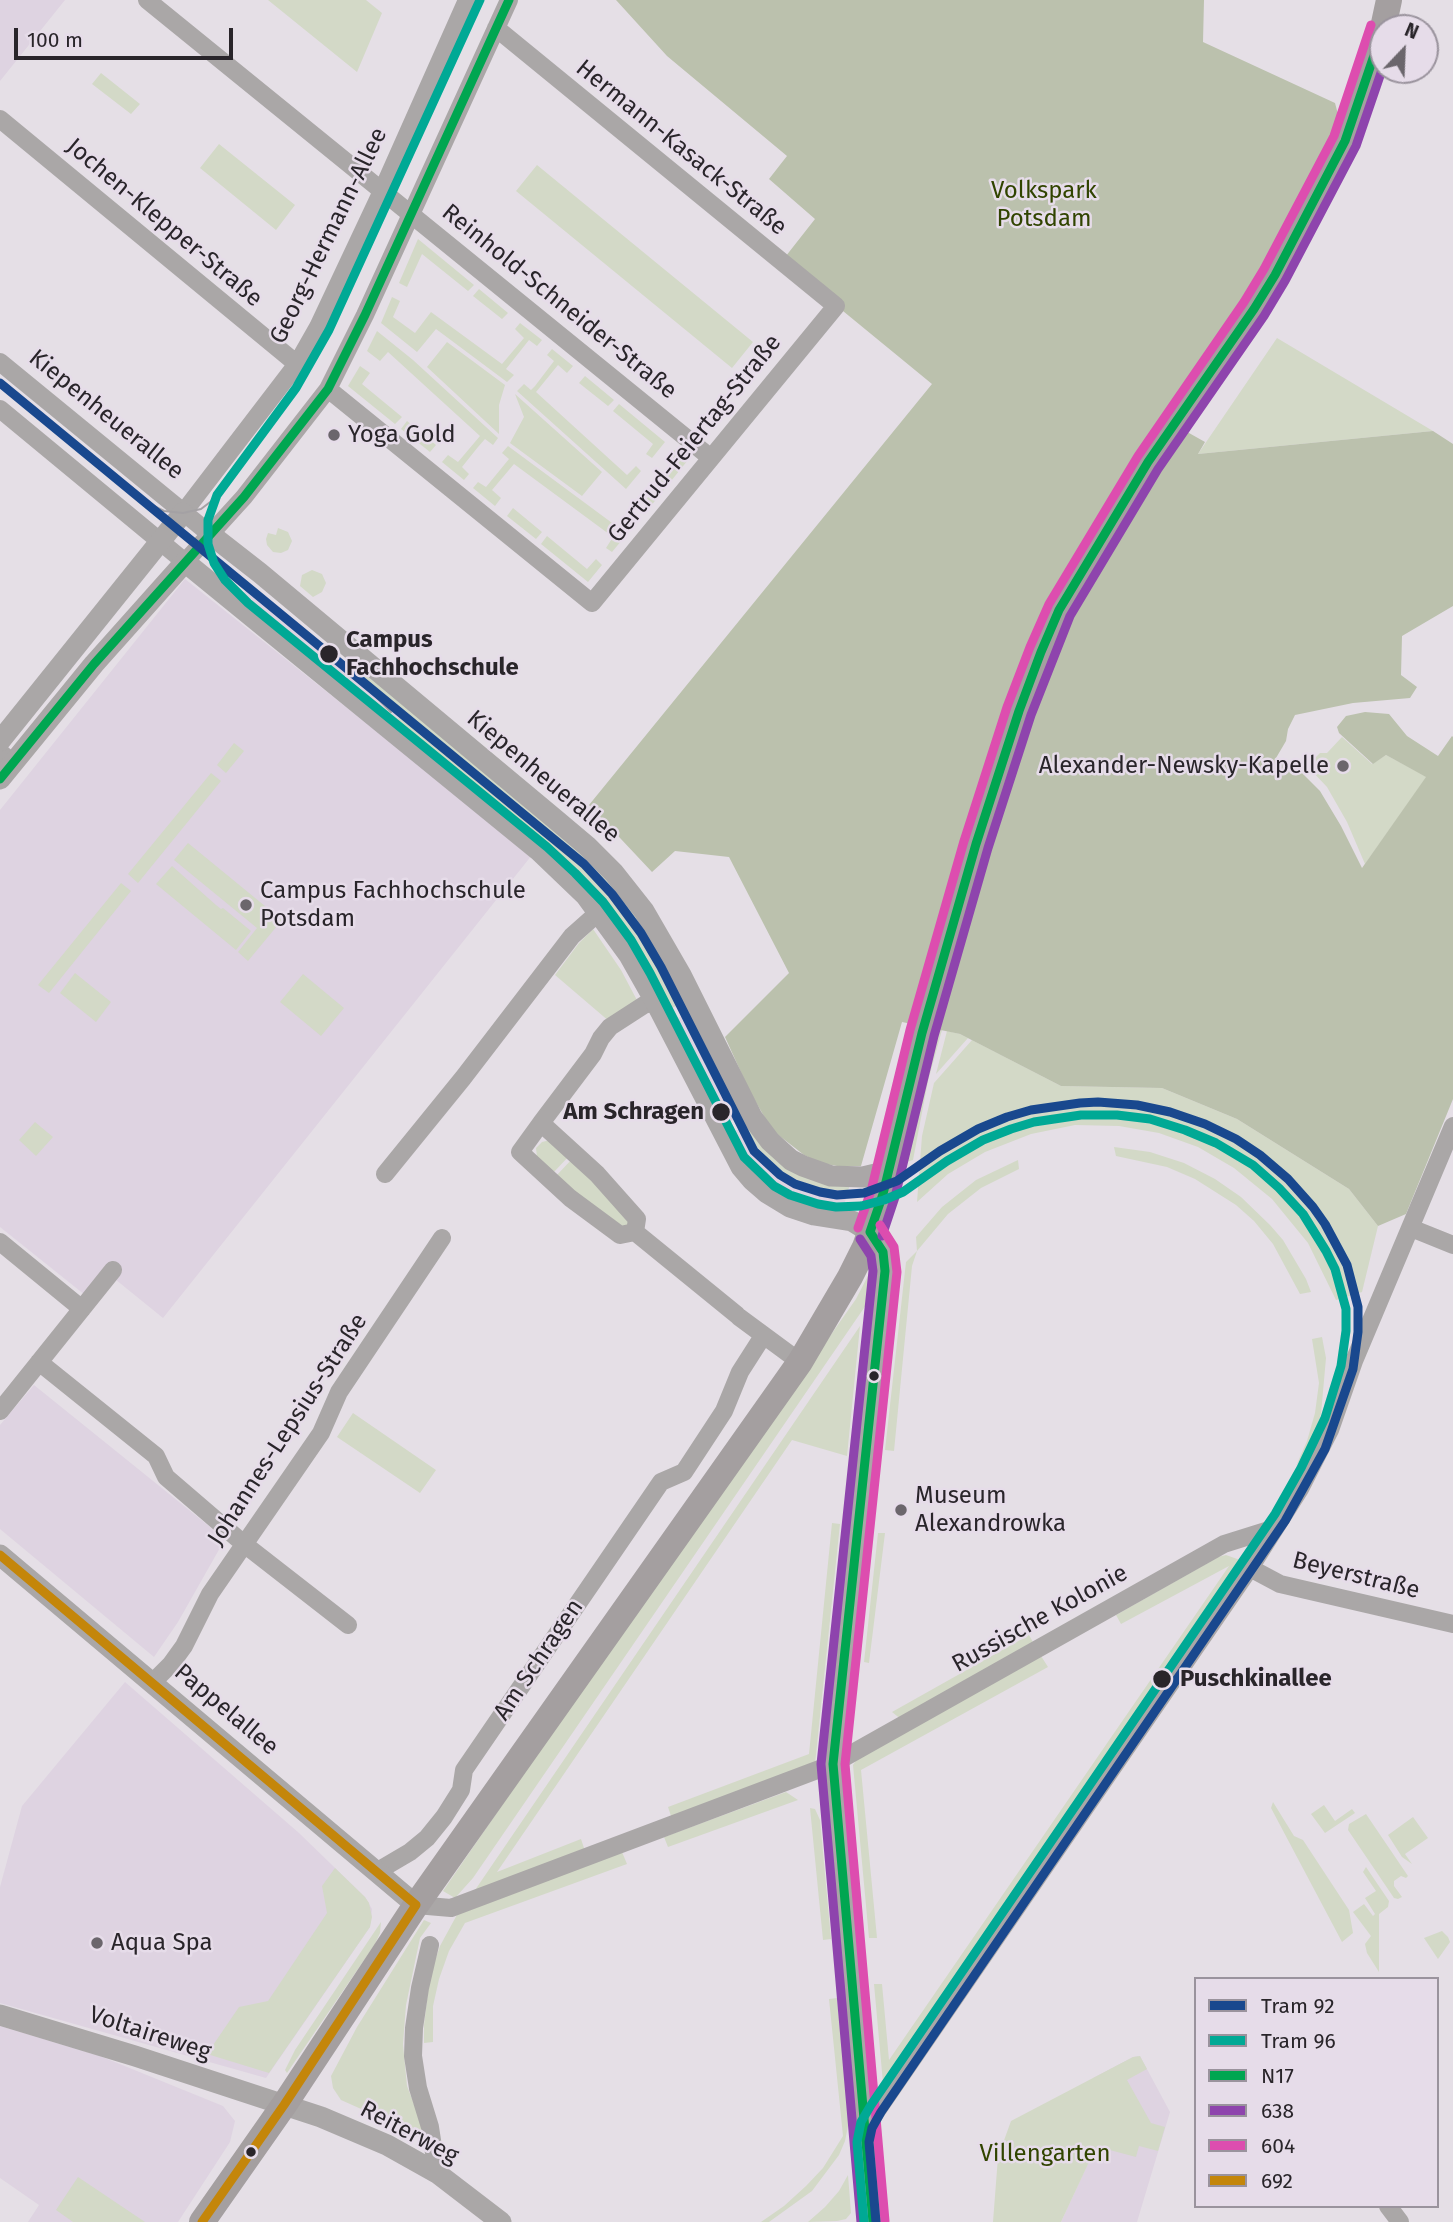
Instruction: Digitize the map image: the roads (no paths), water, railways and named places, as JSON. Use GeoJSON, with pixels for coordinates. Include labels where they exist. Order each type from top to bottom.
{"type":"FeatureCollection","features":[{"type":"Feature","properties":{"kind":"main road","name":"Am Schragen"},"geometry":{"type":"LineString","coordinates":[[202,2222],[284,2105],[416,1905],[800,1362],[854,1270],[880,1204],[916,1055],[976,844],[1019,711],[1059,610],[1149,462],[1275,275],[1345,141],[1369,70]]}},
{"type":"Feature","properties":{"kind":"street","name":"Reinhold-Schneider-Straße"},"geometry":{"type":"LineString","coordinates":[[147,0],[711,458]]}},
{"type":"Feature","properties":{"kind":"street"},"geometry":{"type":"LineString","coordinates":[[4,764],[244,497],[328,389],[412,214],[509,0]]}},
{"type":"Feature","properties":{"kind":"street","name":"Georg-Hermann-Allee"},"geometry":{"type":"LineString","coordinates":[[0,741],[183,513],[297,364],[318,327],[382,191],[466,1]]}},
{"type":"Feature","properties":{"kind":"street","name":"Hermann-Kasack-Straße"},"geometry":{"type":"LineString","coordinates":[[496,28],[836,306]]}},
{"type":"Feature","properties":{"kind":"street","name":"Jochen-Klepper-Straße"},"geometry":{"type":"LineString","coordinates":[[0,119],[297,364]]}},
{"type":"Feature","properties":{"kind":"street","name":"Gertrud-Feiertag-Straße"},"geometry":{"type":"LineString","coordinates":[[328,389],[592,603],[836,306]]}},
{"type":"Feature","properties":{"kind":"street","name":"Kiepenheuerallee"},"geometry":{"type":"LineString","coordinates":[[0,362],[255,569],[587,846],[614,873],[644,911],[681,975],[752,1117],[770,1141],[791,1160],[831,1175],[863,1177],[888,1171]]}},
{"type":"Feature","properties":{"kind":"street"},"geometry":{"type":"LineString","coordinates":[[0,409],[561,871],[599,912],[629,955],[741,1167],[767,1193],[790,1207],[814,1215],[852,1221],[870,1232],[883,1252],[885,1271],[833,1764],[873,2222]]}},
{"type":"Feature","properties":{"kind":"street"},"geometry":{"type":"LineString","coordinates":[[385,1174],[572,936],[599,912]]}},
{"type":"Feature","properties":{"kind":"street"},"geometry":{"type":"LineString","coordinates":[[635,1232],[620,1235],[570,1198],[520,1152],[610,1027],[655,1001]]}},
{"type":"Feature","properties":{"kind":"street"},"geometry":{"type":"LineString","coordinates":[[541,1123],[597,1174],[637,1219],[635,1232]]}},
{"type":"Feature","properties":{"kind":"street"},"geometry":{"type":"LineString","coordinates":[[866,2136],[874,2115],[1250,1568],[1300,1489],[1324,1443],[1354,1361],[1453,1126]]}},
{"type":"Feature","properties":{"kind":"street"},"geometry":{"type":"LineString","coordinates":[[1411,1228],[1453,1245]]}},
{"type":"Feature","properties":{"kind":"street"},"geometry":{"type":"LineString","coordinates":[[635,1232],[763,1336],[800,1362]]}},
{"type":"Feature","properties":{"kind":"street","name":"Johannes-Lepsius-Straße"},"geometry":{"type":"LineString","coordinates":[[153,1682],[184,1646],[210,1594],[321,1433],[339,1392],[442,1238]]}},
{"type":"Feature","properties":{"kind":"street"},"geometry":{"type":"LineString","coordinates":[[0,1242],[82,1309]]}},
{"type":"Feature","properties":{"kind":"street"},"geometry":{"type":"LineString","coordinates":[[0,1411],[113,1270]]}},
{"type":"Feature","properties":{"kind":"street","name":"Am Schragen"},"geometry":{"type":"LineString","coordinates":[[376,1872],[410,1852],[427,1838],[444,1816],[461,1790],[464,1770],[661,1482],[684,1472],[691,1462],[724,1411],[740,1372],[763,1336]]}},
{"type":"Feature","properties":{"kind":"street"},"geometry":{"type":"LineString","coordinates":[[39,1362],[156,1456],[166,1477],[244,1544],[348,1625]]}},
{"type":"Feature","properties":{"kind":"street","name":"Russische Kolonie"},"geometry":{"type":"LineString","coordinates":[[416,1905],[451,1908],[833,1764],[1224,1544],[1275,1528]]}},
{"type":"Feature","properties":{"kind":"street","name":"Pappelallee"},"geometry":{"type":"LineString","coordinates":[[0,1556],[416,1905]]}},
{"type":"Feature","properties":{"kind":"street","name":"Beyerstraße"},"geometry":{"type":"LineString","coordinates":[[1250,1568],[1280,1584],[1453,1624]]}},
{"type":"Feature","properties":{"kind":"street"},"geometry":{"type":"LineString","coordinates":[[430,1945],[420,1988],[413,2056],[418,2088],[430,2127],[437,2173]]}},
{"type":"Feature","properties":{"kind":"street","name":"Voltaireweg"},"geometry":{"type":"LineString","coordinates":[[0,2015],[284,2105]]}},
{"type":"Feature","properties":{"kind":"street","name":"Reiterweg"},"geometry":{"type":"LineString","coordinates":[[284,2105],[321,2117],[387,2145],[437,2173],[501,2222]]}},
{"type":"Feature","properties":{"kind":"tram line","name":"96"},"geometry":{"type":"LineString","coordinates":[[480,0],[329,330],[296,388],[217,495],[208,520],[208,544],[214,563],[225,580],[248,603],[547,847],[603,902],[631,940],[650,973],[744,1157],[774,1186],[790,1195],[818,1204],[836,1207],[861,1206],[903,1192],[983,1140],[1034,1122],[1081,1115],[1150,1119],[1216,1143],[1253,1165],[1279,1188],[1303,1214],[1326,1251],[1335,1269],[1346,1309],[1341,1366],[1325,1418],[1275,1514],[861,2122],[857,2142],[864,2222]]}},
{"type":"Feature","properties":{"kind":"tram line","name":"92"},"geometry":{"type":"LineString","coordinates":[[0,383],[584,864],[612,894],[641,933],[661,967],[754,1151],[780,1175],[795,1184],[820,1192],[837,1195],[864,1193],[897,1181],[940,1151],[978,1129],[1007,1117],[1031,1110],[1080,1103],[1137,1105],[1170,1112],[1205,1124],[1236,1139],[1260,1155],[1288,1179],[1313,1207],[1347,1265],[1358,1307],[1358,1332],[1353,1369],[1325,1449],[1285,1521],[881,2112],[872,2128],[869,2142],[876,2222]]}},
{"type":"Feature","properties":{"kind":"tram line"},"geometry":{"type":"LineString","coordinates":[[146,502],[164,511],[183,513],[201,509],[222,493]]}},
{"type":"Feature","properties":{"kind":"tram line"},"geometry":{"type":"LineString","coordinates":[[352,673],[391,712]]}},
{"type":"Feature","properties":{"kind":"place","name":"Yoga Gold"},"geometry":{"type":"Point","coordinates":[334,435]}},
{"type":"Feature","properties":{"kind":"place","name":"Campus Fachhochschule"},"geometry":{"type":"Point","coordinates":[329,654]}},
{"type":"Feature","properties":{"kind":"place","name":"Alexander-Newsky-Kapelle"},"geometry":{"type":"Point","coordinates":[1343,766]}},
{"type":"Feature","properties":{"kind":"place","name":"Campus Fachhochschule Potsdam"},"geometry":{"type":"Point","coordinates":[246,905]}},
{"type":"Feature","properties":{"kind":"place","name":"Am Schragen"},"geometry":{"type":"Point","coordinates":[721,1112]}},
{"type":"Feature","properties":{"kind":"place","name":"Museum Alexandrowka"},"geometry":{"type":"Point","coordinates":[901,1510]}},
{"type":"Feature","properties":{"kind":"place","name":"Puschkinallee"},"geometry":{"type":"Point","coordinates":[1162,1679]}},
{"type":"Feature","properties":{"kind":"place","name":"Aqua Spa"},"geometry":{"type":"Point","coordinates":[97,1943]}},
{"type":"Feature","properties":{"kind":"park label","name":"Volkspark Potsdam"},"geometry":{"type":"Point","coordinates":[1044,205]}},
{"type":"Feature","properties":{"kind":"park label","name":"Villengarten"},"geometry":{"type":"Point","coordinates":[1045,2154]}}]}
